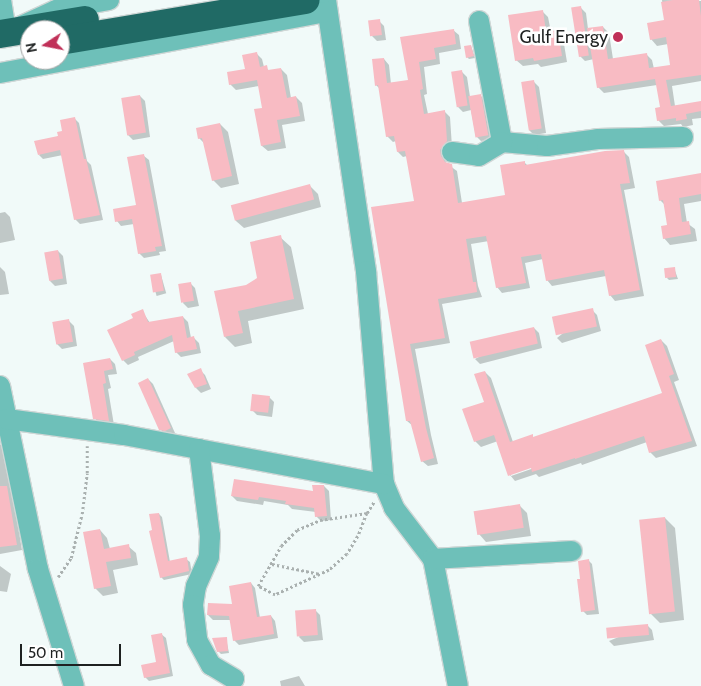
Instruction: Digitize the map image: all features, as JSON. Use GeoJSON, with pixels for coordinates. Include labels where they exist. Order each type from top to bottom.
{"type":"FeatureCollection","features":[{"type":"Feature","properties":{"kind":"highway"},"geometry":{"type":"LineString","coordinates":[[2,40],[199,0]]}},
{"type":"Feature","properties":{"kind":"highway"},"geometry":{"type":"LineString","coordinates":[[70,40],[320,4]]}},
{"type":"Feature","properties":{"kind":"highway"},"geometry":{"type":"LineString","coordinates":[[2,40],[20,44]]}},
{"type":"Feature","properties":{"kind":"street"},"geometry":{"type":"LineString","coordinates":[[1,0],[2,40],[56,10],[109,0]]}},
{"type":"Feature","properties":{"kind":"street"},"geometry":{"type":"LineString","coordinates":[[0,73],[320,4],[366,271],[384,484],[394,508],[433,559],[458,686]]}},
{"type":"Feature","properties":{"kind":"street"},"geometry":{"type":"LineString","coordinates":[[479,21],[502,142]]}},
{"type":"Feature","properties":{"kind":"street"},"geometry":{"type":"LineString","coordinates":[[452,152],[479,156],[502,142],[547,146],[598,139],[683,137]]}},
{"type":"Feature","properties":{"kind":"street"},"geometry":{"type":"LineString","coordinates":[[0,386],[3,420],[38,569],[74,686]]}},
{"type":"Feature","properties":{"kind":"street"},"geometry":{"type":"LineString","coordinates":[[3,420],[86,430],[384,484]]}},
{"type":"Feature","properties":{"kind":"street"},"geometry":{"type":"LineString","coordinates":[[199,449],[210,536],[209,557],[196,586],[193,605],[197,640],[212,665],[234,679]]}},
{"type":"Feature","properties":{"kind":"street"},"geometry":{"type":"LineString","coordinates":[[433,559],[572,551]]}},
{"type":"Feature","properties":{"kind":"path"},"geometry":{"type":"LineString","coordinates":[[55,581],[71,558],[82,514],[87,473],[86,430]]}},
{"type":"Feature","properties":{"kind":"path"},"geometry":{"type":"LineString","coordinates":[[367,513],[347,554],[330,570],[320,574],[274,595],[258,586],[281,546],[297,530],[320,520],[367,513]]}},
{"type":"Feature","properties":{"kind":"path"},"geometry":{"type":"LineString","coordinates":[[272,564],[320,574]]}},
{"type":"Feature","properties":{"kind":"building"},"geometry":{"type":"Polygon","coordinates":[[[699,0],[701,16],[701,75],[666,80],[671,106],[701,101],[701,111],[686,114],[687,119],[676,121],[676,118],[657,121],[655,108],[660,107],[655,79],[597,88],[587,28],[603,26],[608,59],[647,53],[649,68],[670,65],[666,37],[650,40],[647,23],[664,20],[661,2],[699,0]]]}},
{"type":"Feature","properties":{"kind":"building"},"geometry":{"type":"Polygon","coordinates":[[[581,6],[589,55],[579,57],[571,8],[581,6]]]}},
{"type":"Feature","properties":{"kind":"building"},"geometry":{"type":"Polygon","coordinates":[[[543,10],[546,32],[558,30],[562,56],[534,61],[533,58],[515,61],[508,15],[543,10]]]}},
{"type":"Feature","properties":{"kind":"building"},"geometry":{"type":"Polygon","coordinates":[[[380,19],[382,35],[370,36],[368,20],[380,19]]]}},
{"type":"Feature","properties":{"kind":"building"},"geometry":{"type":"Polygon","coordinates":[[[454,29],[456,44],[434,48],[436,59],[419,62],[423,89],[420,90],[424,114],[445,110],[447,141],[440,150],[445,162],[452,164],[458,203],[505,195],[500,165],[525,161],[525,165],[605,151],[624,150],[630,183],[620,184],[640,290],[609,296],[604,270],[546,281],[541,254],[521,257],[526,283],[496,288],[486,236],[466,239],[473,282],[476,282],[477,292],[438,299],[445,338],[410,344],[426,428],[434,458],[421,462],[410,421],[406,421],[371,207],[414,201],[405,151],[397,152],[394,136],[386,137],[378,85],[375,86],[372,59],[384,58],[387,83],[408,80],[400,37],[454,29]]]}},
{"type":"Feature","properties":{"kind":"building"},"geometry":{"type":"Polygon","coordinates":[[[471,45],[474,56],[466,58],[464,46],[471,45]]]}},
{"type":"Feature","properties":{"kind":"building"},"geometry":{"type":"Polygon","coordinates":[[[257,52],[260,67],[267,65],[268,70],[281,68],[287,98],[296,96],[300,116],[277,120],[281,142],[261,146],[254,109],[262,108],[257,80],[229,85],[227,72],[245,69],[242,55],[257,52]]]}},
{"type":"Feature","properties":{"kind":"building"},"geometry":{"type":"Polygon","coordinates":[[[462,70],[468,106],[457,107],[451,72],[462,70]]]}},
{"type":"Feature","properties":{"kind":"building"},"geometry":{"type":"Polygon","coordinates":[[[534,80],[542,128],[529,130],[521,82],[534,80]]]}},
{"type":"Feature","properties":{"kind":"building"},"geometry":{"type":"Polygon","coordinates":[[[481,94],[488,135],[475,138],[468,96],[481,94]]]}},
{"type":"Feature","properties":{"kind":"building"},"geometry":{"type":"Polygon","coordinates":[[[140,95],[146,133],[127,136],[121,98],[140,95]]]}},
{"type":"Feature","properties":{"kind":"building"},"geometry":{"type":"Polygon","coordinates":[[[75,117],[84,159],[86,159],[100,215],[74,220],[60,150],[38,155],[34,141],[58,136],[57,132],[62,131],[60,120],[75,117]]]}},
{"type":"Feature","properties":{"kind":"building"},"geometry":{"type":"Polygon","coordinates":[[[220,123],[232,176],[212,181],[202,138],[198,139],[196,128],[220,123]]]}},
{"type":"Feature","properties":{"kind":"building"},"geometry":{"type":"Polygon","coordinates":[[[144,154],[162,246],[155,247],[156,251],[138,254],[132,219],[115,222],[113,209],[136,205],[127,157],[144,154]]]}},
{"type":"Feature","properties":{"kind":"building"},"geometry":{"type":"Polygon","coordinates":[[[701,173],[701,194],[679,198],[682,222],[689,221],[691,234],[663,239],[661,226],[667,225],[663,200],[659,201],[656,181],[701,173]]]}},
{"type":"Feature","properties":{"kind":"building"},"geometry":{"type":"Polygon","coordinates":[[[310,184],[314,199],[235,221],[231,205],[310,184]]]}},
{"type":"Feature","properties":{"kind":"building"},"geometry":{"type":"Polygon","coordinates":[[[281,235],[294,299],[238,311],[243,333],[224,337],[214,291],[246,285],[257,278],[250,242],[281,235]]]}},
{"type":"Feature","properties":{"kind":"building"},"geometry":{"type":"Polygon","coordinates":[[[58,250],[63,279],[49,281],[44,252],[58,250]]]}},
{"type":"Feature","properties":{"kind":"building"},"geometry":{"type":"Polygon","coordinates":[[[675,267],[676,277],[665,278],[664,268],[675,267]]]}},
{"type":"Feature","properties":{"kind":"building"},"geometry":{"type":"Polygon","coordinates":[[[161,273],[164,291],[153,292],[150,275],[161,273]]]}},
{"type":"Feature","properties":{"kind":"building"},"geometry":{"type":"Polygon","coordinates":[[[191,282],[194,301],[181,303],[178,284],[191,282]]]}},
{"type":"Feature","properties":{"kind":"building"},"geometry":{"type":"Polygon","coordinates":[[[593,308],[597,327],[556,335],[552,317],[593,308]]]}},
{"type":"Feature","properties":{"kind":"building"},"geometry":{"type":"Polygon","coordinates":[[[143,309],[148,322],[183,316],[187,338],[194,336],[197,349],[175,353],[172,335],[134,352],[135,355],[122,361],[107,330],[133,318],[131,314],[143,309]]]}},
{"type":"Feature","properties":{"kind":"building"},"geometry":{"type":"Polygon","coordinates":[[[69,319],[73,342],[56,345],[52,322],[69,319]]]}},
{"type":"Feature","properties":{"kind":"building"},"geometry":{"type":"Polygon","coordinates":[[[534,327],[538,344],[474,358],[470,342],[534,327]]]}},
{"type":"Feature","properties":{"kind":"building"},"geometry":{"type":"Polygon","coordinates":[[[661,339],[674,374],[669,376],[692,441],[649,453],[644,436],[532,472],[531,468],[508,476],[494,435],[474,442],[462,409],[484,402],[474,374],[485,371],[510,442],[533,434],[533,437],[662,393],[645,345],[661,339]]]}},
{"type":"Feature","properties":{"kind":"building"},"geometry":{"type":"Polygon","coordinates":[[[110,358],[113,369],[104,371],[106,383],[103,384],[109,421],[93,419],[83,363],[110,358]]]}},
{"type":"Feature","properties":{"kind":"building"},"geometry":{"type":"Polygon","coordinates":[[[201,368],[207,384],[195,388],[187,374],[201,368]]]}},
{"type":"Feature","properties":{"kind":"building"},"geometry":{"type":"Polygon","coordinates":[[[148,378],[171,428],[165,431],[159,430],[138,383],[148,378]]]}},
{"type":"Feature","properties":{"kind":"building"},"geometry":{"type":"Polygon","coordinates":[[[252,394],[270,396],[268,413],[250,411],[252,394]]]}},
{"type":"Feature","properties":{"kind":"building"},"geometry":{"type":"Polygon","coordinates":[[[234,479],[313,491],[312,485],[324,485],[327,516],[315,517],[314,508],[285,504],[286,501],[259,497],[258,500],[231,496],[234,479]]]}},
{"type":"Feature","properties":{"kind":"building"},"geometry":{"type":"Polygon","coordinates":[[[0,486],[7,486],[17,545],[0,547],[0,486]]]}},
{"type":"Feature","properties":{"kind":"building"},"geometry":{"type":"Polygon","coordinates":[[[520,504],[524,528],[477,535],[474,511],[520,504]]]}},
{"type":"Feature","properties":{"kind":"building"},"geometry":{"type":"Polygon","coordinates":[[[159,513],[168,561],[187,557],[189,571],[160,578],[149,531],[152,530],[149,514],[159,513]]]}},
{"type":"Feature","properties":{"kind":"building"},"geometry":{"type":"Polygon","coordinates":[[[665,517],[675,611],[649,614],[639,520],[665,517]]]}},
{"type":"Feature","properties":{"kind":"building"},"geometry":{"type":"Polygon","coordinates":[[[100,529],[104,549],[129,544],[131,558],[106,562],[111,586],[94,589],[83,532],[100,529]]]}},
{"type":"Feature","properties":{"kind":"building"},"geometry":{"type":"Polygon","coordinates":[[[589,559],[595,610],[581,612],[577,579],[580,579],[578,561],[589,559]]]}},
{"type":"Feature","properties":{"kind":"building"},"geometry":{"type":"Polygon","coordinates":[[[251,582],[257,617],[271,615],[274,634],[233,641],[229,616],[207,615],[208,603],[232,604],[229,586],[251,582]]]}},
{"type":"Feature","properties":{"kind":"building"},"geometry":{"type":"Polygon","coordinates":[[[316,609],[318,635],[297,636],[295,610],[316,609]]]}},
{"type":"Feature","properties":{"kind":"building"},"geometry":{"type":"Polygon","coordinates":[[[648,624],[649,635],[607,639],[606,628],[648,624]]]}},
{"type":"Feature","properties":{"kind":"building"},"geometry":{"type":"Polygon","coordinates":[[[162,633],[170,673],[144,678],[141,665],[156,662],[151,635],[162,633]]]}},
{"type":"Feature","properties":{"kind":"building"},"geometry":{"type":"Polygon","coordinates":[[[227,637],[228,651],[217,652],[212,638],[227,637]]]}},
{"type":"Feature","properties":{"kind":"place","name":"Gulf Energy"},"geometry":{"type":"Point","coordinates":[618,37]}}]}
